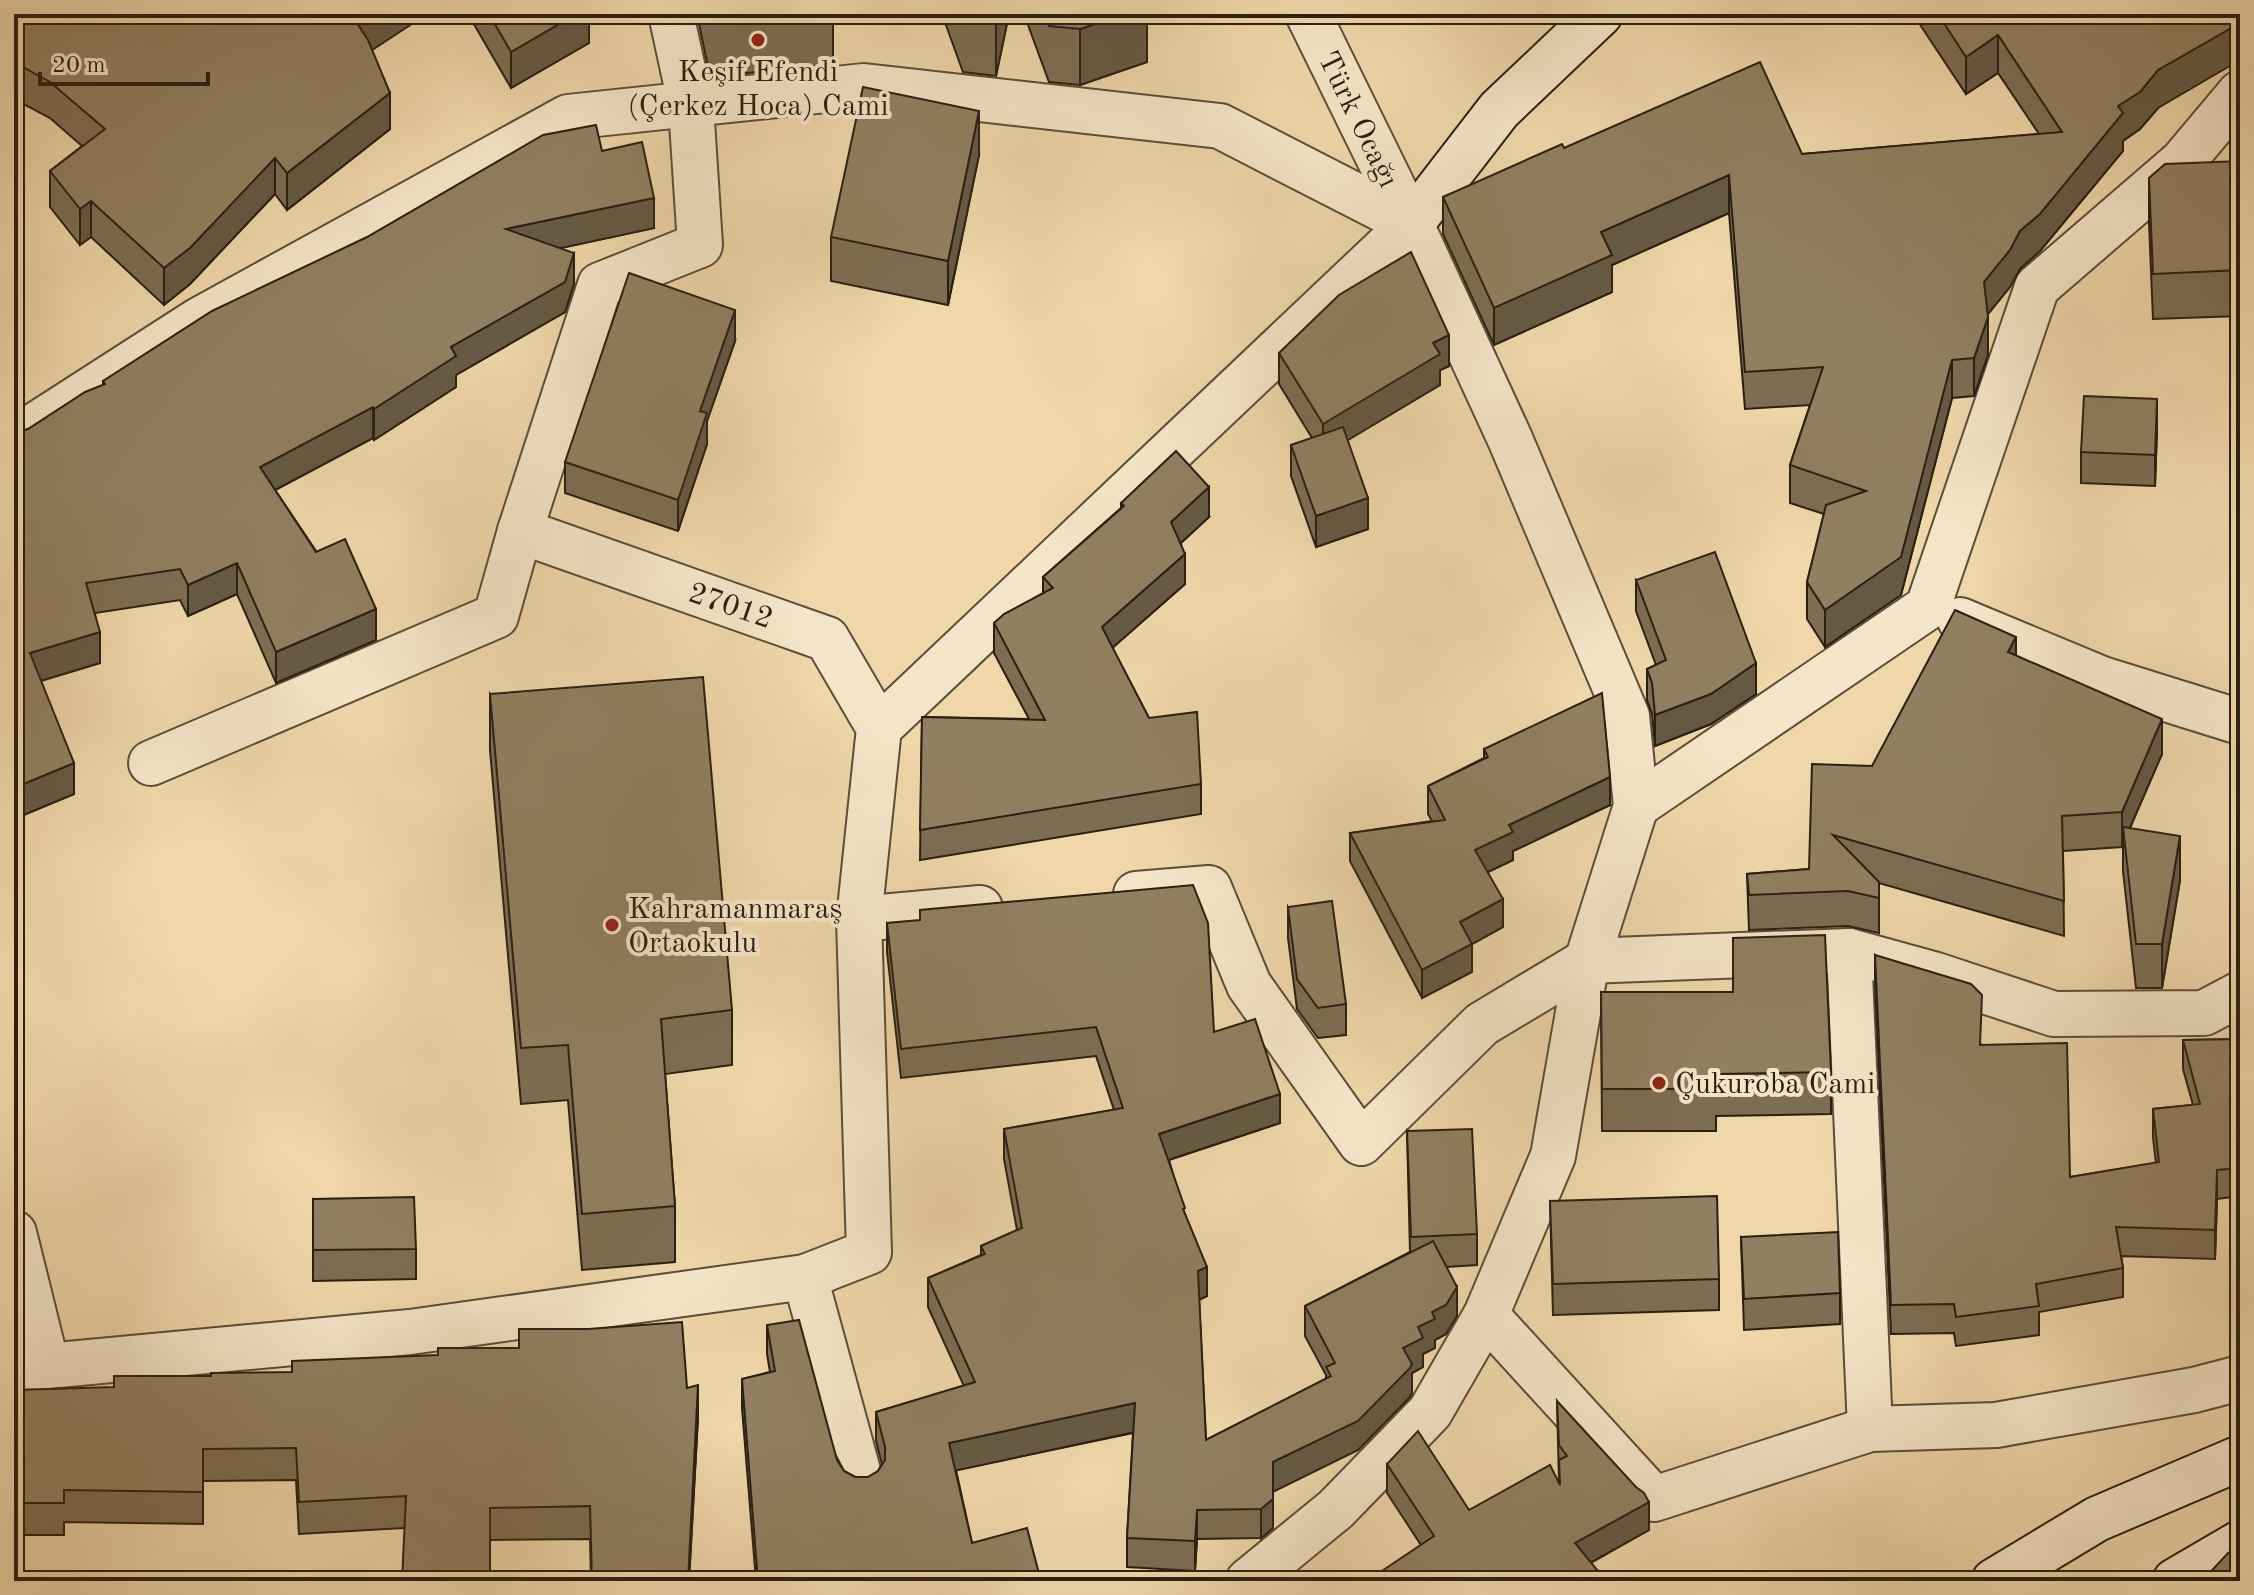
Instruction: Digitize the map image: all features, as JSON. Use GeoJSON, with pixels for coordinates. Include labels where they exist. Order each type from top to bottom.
{"type":"FeatureCollection","features":[{"type":"Feature","properties":{"kind":"street"},"geometry":{"type":"LineString","coordinates":[[151,763],[496,616],[520,531],[600,285],[700,245],[691,106],[671,14]]}},
{"type":"Feature","properties":{"kind":"street","name":"Türk Ocağı"},"geometry":{"type":"LineString","coordinates":[[1308,14],[1411,224],[1510,439],[1627,716],[1636,806]]}},
{"type":"Feature","properties":{"kind":"street"},"geometry":{"type":"LineString","coordinates":[[14,1233],[30,1369],[410,1332],[805,1277],[869,1252],[859,919],[879,728],[1411,224],[1499,110],[1600,14]]}},
{"type":"Feature","properties":{"kind":"street"},"geometry":{"type":"LineString","coordinates":[[14,439],[199,320],[568,117],[864,86],[1220,126],[1411,224]]}},
{"type":"Feature","properties":{"kind":"street"},"geometry":{"type":"LineString","coordinates":[[1248,1581],[1336,1509],[1430,1412],[1486,1315],[1553,1156],[1587,961],[1636,806],[1928,607],[2037,287],[2182,162],[2240,93]]}},
{"type":"Feature","properties":{"kind":"street","name":"27012"},"geometry":{"type":"LineString","coordinates":[[520,531],[827,639],[879,728]]}},
{"type":"Feature","properties":{"kind":"street"},"geometry":{"type":"LineString","coordinates":[[1928,607],[2102,679],[2240,722]]}},
{"type":"Feature","properties":{"kind":"street"},"geometry":{"type":"LineString","coordinates":[[1097,898],[1209,888],[1249,985],[1361,1143],[1482,1024],[1587,961],[1849,951],[1936,975],[2054,1014],[2204,1013],[2240,994]]}},
{"type":"Feature","properties":{"kind":"street"},"geometry":{"type":"LineString","coordinates":[[859,919],[1018,905]]}},
{"type":"Feature","properties":{"kind":"street"},"geometry":{"type":"LineString","coordinates":[[1849,951],[1870,1429]]}},
{"type":"Feature","properties":{"kind":"street"},"geometry":{"type":"LineString","coordinates":[[805,1277],[861,1482]]}},
{"type":"Feature","properties":{"kind":"street"},"geometry":{"type":"LineString","coordinates":[[1486,1315],[1654,1499],[1870,1429],[1996,1425],[2194,1390],[2240,1378]]}},
{"type":"Feature","properties":{"kind":"street"},"geometry":{"type":"LineString","coordinates":[[1994,1581],[2097,1519],[2240,1458]]}},
{"type":"Feature","properties":{"kind":"street"},"geometry":{"type":"LineString","coordinates":[[2175,1581],[2240,1543]]}},
{"type":"Feature","properties":{"kind":"building"},"geometry":{"type":"Polygon","coordinates":[[[14,14],[371,14],[357,23],[368,40],[390,93],[287,173],[275,158],[190,248],[164,268],[91,201],[80,209],[50,171],[105,129],[50,82],[14,62],[14,14]]]}},
{"type":"Feature","properties":{"kind":"building"},"geometry":{"type":"Polygon","coordinates":[[[489,14],[576,14],[511,52],[489,14]]]}},
{"type":"Feature","properties":{"kind":"building"},"geometry":{"type":"Polygon","coordinates":[[[709,14],[779,14],[710,21],[709,14]]]}},
{"type":"Feature","properties":{"kind":"building"},"geometry":{"type":"Polygon","coordinates":[[[962,14],[997,14],[996,20],[962,14]]]}},
{"type":"Feature","properties":{"kind":"building"},"geometry":{"type":"Polygon","coordinates":[[[1045,14],[1125,14],[1080,29],[1049,26],[1045,14]]]}},
{"type":"Feature","properties":{"kind":"building"},"geometry":{"type":"Polygon","coordinates":[[[1938,14],[2240,14],[2240,23],[2158,70],[2140,92],[2118,106],[2123,113],[2040,214],[2020,231],[2010,250],[1984,282],[1988,317],[1974,358],[1952,360],[1901,557],[1825,610],[1807,582],[1826,505],[1866,491],[1790,465],[1823,367],[1745,372],[1729,175],[1601,232],[1612,255],[1494,308],[1443,197],[1760,62],[1802,154],[2062,132],[1998,35],[1966,57],[1938,14]]]}},
{"type":"Feature","properties":{"kind":"building"},"geometry":{"type":"Polygon","coordinates":[[[863,87],[979,111],[948,261],[831,237],[863,87]]]}},
{"type":"Feature","properties":{"kind":"building"},"geometry":{"type":"Polygon","coordinates":[[[596,125],[602,151],[642,142],[654,198],[506,229],[574,253],[565,282],[451,347],[456,356],[374,409],[260,467],[316,552],[345,539],[376,609],[276,652],[237,563],[188,585],[180,569],[86,583],[100,632],[30,653],[74,763],[14,788],[14,432],[28,429],[85,392],[105,384],[103,381],[212,311],[367,237],[543,135],[596,125]]]}},
{"type":"Feature","properties":{"kind":"building"},"geometry":{"type":"Polygon","coordinates":[[[2240,161],[2240,270],[2153,274],[2149,178],[2165,164],[2240,161]]]}},
{"type":"Feature","properties":{"kind":"building"},"geometry":{"type":"Polygon","coordinates":[[[1411,252],[1449,335],[1433,343],[1440,354],[1323,424],[1279,353],[1339,295],[1411,252]]]}},
{"type":"Feature","properties":{"kind":"building"},"geometry":{"type":"Polygon","coordinates":[[[629,273],[735,310],[700,411],[707,413],[678,500],[565,462],[629,273]]]}},
{"type":"Feature","properties":{"kind":"building"},"geometry":{"type":"Polygon","coordinates":[[[2084,396],[2157,399],[2155,455],[2081,452],[2084,396]]]}},
{"type":"Feature","properties":{"kind":"building"},"geometry":{"type":"Polygon","coordinates":[[[1343,427],[1368,498],[1316,516],[1291,445],[1343,427]]]}},
{"type":"Feature","properties":{"kind":"building"},"geometry":{"type":"Polygon","coordinates":[[[1176,451],[1209,487],[1171,522],[1185,554],[1102,627],[1149,718],[1197,712],[1201,784],[920,830],[922,717],[1045,720],[994,623],[1004,614],[1053,588],[1043,577],[1124,506],[1121,503],[1176,451]]]}},
{"type":"Feature","properties":{"kind":"building"},"geometry":{"type":"Polygon","coordinates":[[[1715,552],[1756,663],[1711,694],[1655,715],[1652,683],[1647,669],[1666,660],[1636,580],[1715,552]]]}},
{"type":"Feature","properties":{"kind":"building"},"geometry":{"type":"Polygon","coordinates":[[[1955,610],[2016,637],[2008,652],[2162,719],[2122,812],[2062,816],[2064,901],[1833,835],[1879,882],[1879,898],[1848,891],[1749,895],[1747,874],[1809,869],[1812,764],[1872,766],[1955,610]]]}},
{"type":"Feature","properties":{"kind":"building","name":"Kahramanmaraş Ortaokulu"},"geometry":{"type":"Polygon","coordinates":[[[703,677],[732,1010],[661,1019],[675,1206],[582,1214],[568,1045],[521,1048],[490,694],[703,677]]]}},
{"type":"Feature","properties":{"kind":"building"},"geometry":{"type":"Polygon","coordinates":[[[1602,693],[1610,777],[1509,825],[1513,832],[1475,850],[1503,899],[1460,922],[1472,944],[1422,970],[1350,833],[1445,820],[1428,786],[1488,757],[1484,749],[1602,693]]]}},
{"type":"Feature","properties":{"kind":"building"},"geometry":{"type":"Polygon","coordinates":[[[2123,827],[2180,836],[2162,944],[2136,944],[2123,827]]]}},
{"type":"Feature","properties":{"kind":"building"},"geometry":{"type":"Polygon","coordinates":[[[1193,885],[1208,923],[1214,1032],[1255,1019],[1280,1094],[1159,1134],[1183,1209],[1207,1267],[1198,1271],[1206,1440],[1331,1376],[1326,1367],[1335,1363],[1305,1306],[1433,1241],[1457,1287],[1446,1305],[1432,1312],[1435,1319],[1418,1327],[1423,1338],[1403,1348],[1412,1364],[1410,1368],[1358,1421],[1273,1462],[1273,1499],[1261,1509],[1197,1510],[1195,1541],[1127,1538],[1135,1403],[949,1443],[972,1543],[1027,1528],[1041,1581],[758,1581],[742,1379],[775,1371],[767,1325],[799,1320],[837,1460],[844,1471],[855,1477],[868,1477],[878,1471],[885,1460],[885,1447],[876,1412],[975,1382],[928,1278],[985,1254],[981,1246],[1022,1228],[1004,1129],[1123,1108],[1096,1027],[901,1049],[887,923],[920,920],[920,910],[1193,885]]]}},
{"type":"Feature","properties":{"kind":"building"},"geometry":{"type":"Polygon","coordinates":[[[1332,901],[1346,1004],[1318,1008],[1297,979],[1288,907],[1332,901]]]}},
{"type":"Feature","properties":{"kind":"building"},"geometry":{"type":"Polygon","coordinates":[[[1825,935],[1831,1072],[1716,1074],[1716,1089],[1602,1089],[1601,992],[1733,992],[1733,938],[1825,935]]]}},
{"type":"Feature","properties":{"kind":"building"},"geometry":{"type":"Polygon","coordinates":[[[1875,955],[1971,984],[1982,995],[1980,1045],[2067,1043],[2070,1177],[2159,1162],[2153,1109],[2200,1104],[2183,1040],[2240,1039],[2240,1168],[2217,1170],[2215,1230],[2116,1227],[2123,1268],[2036,1284],[2039,1306],[1956,1317],[1954,1304],[1891,1305],[1875,955]]]}},
{"type":"Feature","properties":{"kind":"building"},"geometry":{"type":"Polygon","coordinates":[[[1472,1129],[1477,1234],[1411,1237],[1407,1131],[1472,1129]]]}},
{"type":"Feature","properties":{"kind":"building"},"geometry":{"type":"Polygon","coordinates":[[[1717,1196],[1719,1279],[1553,1284],[1550,1201],[1717,1196]]]}},
{"type":"Feature","properties":{"kind":"building"},"geometry":{"type":"Polygon","coordinates":[[[414,1197],[416,1249],[313,1250],[313,1199],[414,1197]]]}},
{"type":"Feature","properties":{"kind":"building"},"geometry":{"type":"Polygon","coordinates":[[[1838,1232],[1840,1293],[1744,1299],[1741,1237],[1838,1232]]]}},
{"type":"Feature","properties":{"kind":"building"},"geometry":{"type":"Polygon","coordinates":[[[682,1322],[687,1388],[698,1385],[688,1581],[592,1581],[590,1506],[490,1508],[490,1581],[402,1581],[406,1496],[299,1502],[296,1448],[203,1449],[203,1492],[64,1490],[64,1503],[14,1503],[14,1390],[114,1387],[114,1376],[292,1372],[292,1361],[438,1355],[438,1348],[519,1348],[519,1329],[588,1329],[682,1322]]]}},
{"type":"Feature","properties":{"kind":"building"},"geometry":{"type":"Polygon","coordinates":[[[1557,1401],[1649,1502],[1575,1543],[1598,1571],[1585,1581],[1367,1581],[1434,1536],[1387,1464],[1418,1431],[1469,1510],[1550,1465],[1560,1485],[1559,1460],[1567,1456],[1559,1445],[1557,1401]]]}},
{"type":"Feature","properties":{"kind":"building"},"geometry":{"type":"Polygon","coordinates":[[[2240,1547],[2240,1581],[2202,1581],[2228,1553],[2240,1547]]]}},
{"type":"Feature","properties":{"kind":"place","name":"Keşif Efendi (Çerkez Hoca) Cami"},"geometry":{"type":"Point","coordinates":[758,40]}},
{"type":"Feature","properties":{"kind":"place","name":"Kahramanmaraş Ortaokulu"},"geometry":{"type":"Point","coordinates":[612,925]}},
{"type":"Feature","properties":{"kind":"place","name":"Çukuroba Cami"},"geometry":{"type":"Point","coordinates":[1659,1083]}}]}
